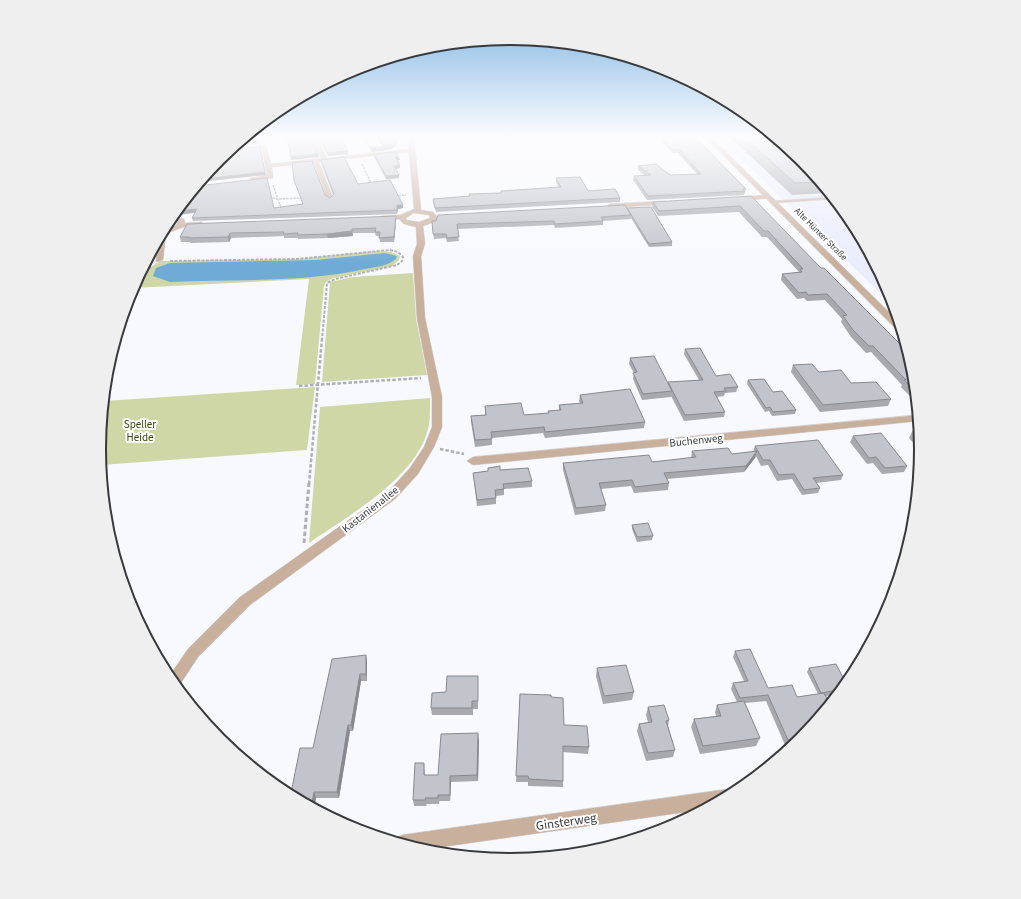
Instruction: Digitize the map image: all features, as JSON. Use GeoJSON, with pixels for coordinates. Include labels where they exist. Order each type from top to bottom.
{"type":"FeatureCollection","features":[{"type":"Feature","properties":{"kind":"street"},"geometry":{"type":"LineString","coordinates":[[249,180],[257,179]]}},
{"type":"Feature","properties":{"kind":"street"},"geometry":{"type":"LineString","coordinates":[[323,179],[330,198]]}},
{"type":"Feature","properties":{"kind":"street"},"geometry":{"type":"LineString","coordinates":[[416,179],[418,211]]}},
{"type":"Feature","properties":{"kind":"street","name":"Alte Hünxer Straße"},"geometry":{"type":"LineString","coordinates":[[751,179],[895,323]]}},
{"type":"Feature","properties":{"kind":"street"},"geometry":{"type":"LineString","coordinates":[[729,199],[771,199]]}},
{"type":"Feature","properties":{"kind":"street"},"geometry":{"type":"LineString","coordinates":[[602,207],[673,202]]}},
{"type":"Feature","properties":{"kind":"street"},"geometry":{"type":"LineString","coordinates":[[371,219],[402,217],[406,214],[418,211],[430,213],[434,216],[442,216]]}},
{"type":"Feature","properties":{"kind":"street"},"geometry":{"type":"LineString","coordinates":[[402,217],[406,223],[419,225],[433,220],[434,216]]}},
{"type":"Feature","properties":{"kind":"street"},"geometry":{"type":"LineString","coordinates":[[178,220],[181,221],[181,225]]}},
{"type":"Feature","properties":{"kind":"street"},"geometry":{"type":"LineString","coordinates":[[170,231],[181,225],[211,224]]}},
{"type":"Feature","properties":{"kind":"street","name":"Kastanienallee"},"geometry":{"type":"LineString","coordinates":[[177,678],[193,653],[245,602],[391,496],[414,471],[429,448],[437,427],[437,397],[421,318],[417,256],[421,244],[419,225]]}},
{"type":"Feature","properties":{"kind":"street"},"geometry":{"type":"LineString","coordinates":[[159,260],[161,246]]}},
{"type":"Feature","properties":{"kind":"street","name":"Buchenweg"},"geometry":{"type":"LineString","coordinates":[[473,462],[914,419]]}},
{"type":"Feature","properties":{"kind":"street","name":"Ginsterweg"},"geometry":{"type":"LineString","coordinates":[[415,842],[714,799]]}},
{"type":"Feature","properties":{"kind":"lane"},"geometry":{"type":"LineString","coordinates":[[771,199],[827,198]]}},
{"type":"Feature","properties":{"kind":"path"},"geometry":{"type":"LineString","coordinates":[[272,179],[282,212]]}},
{"type":"Feature","properties":{"kind":"path"},"geometry":{"type":"LineString","coordinates":[[369,179],[374,190]]}},
{"type":"Feature","properties":{"kind":"path"},"geometry":{"type":"LineString","coordinates":[[390,196],[417,195]]}},
{"type":"Feature","properties":{"kind":"path"},"geometry":{"type":"LineString","coordinates":[[263,197],[271,196],[277,199],[330,198]]}},
{"type":"Feature","properties":{"kind":"path"},"geometry":{"type":"LineString","coordinates":[[159,260],[297,258],[375,250],[390,250],[402,254],[404,257],[397,265],[335,279],[327,283],[302,561]]}},
{"type":"Feature","properties":{"kind":"path"},"geometry":{"type":"LineString","coordinates":[[299,386],[433,378]]}},
{"type":"Feature","properties":{"kind":"path"},"geometry":{"type":"LineString","coordinates":[[429,448],[470,455],[473,462]]}},
{"type":"Feature","properties":{"kind":"shaded area"},"geometry":{"type":"Polygon","coordinates":[[[762,179],[811,179],[831,203],[861,247],[885,297],[762,179]]]}},
{"type":"Feature","properties":{"kind":"green space"},"geometry":{"type":"Polygon","coordinates":[[[375,251],[391,252],[400,256],[399,260],[392,266],[333,278],[326,282],[324,286],[315,384],[296,385],[309,279],[140,288],[150,268],[160,261],[297,259],[375,251]]]}},
{"type":"Feature","properties":{"kind":"green space"},"geometry":{"type":"Polygon","coordinates":[[[413,273],[416,318],[427,375],[322,382],[330,282],[353,277],[413,273]]]}},
{"type":"Feature","properties":{"kind":"green space","name":"Speller Heide"},"geometry":{"type":"Polygon","coordinates":[[[315,387],[307,450],[107,465],[109,401],[315,387]]]}},
{"type":"Feature","properties":{"kind":"green space"},"geometry":{"type":"Polygon","coordinates":[[[430,398],[429,425],[423,444],[412,461],[397,478],[380,493],[309,543],[320,407],[430,398]]]}},
{"type":"Feature","properties":{"kind":"water"},"geometry":{"type":"Polygon","coordinates":[[[385,253],[397,256],[396,259],[385,265],[377,267],[317,277],[268,280],[170,282],[153,276],[156,268],[170,263],[315,260],[385,253]]]}},
{"type":"Feature","properties":{"kind":"building"},"geometry":{"type":"Polygon","coordinates":[[[259,179],[267,179],[274,208],[303,204],[294,179],[319,179],[325,195],[330,198],[334,194],[328,179],[355,179],[358,184],[390,180],[403,205],[397,205],[397,210],[192,218],[197,209],[185,210],[204,185],[259,179]]]}},
{"type":"Feature","properties":{"kind":"building"},"geometry":{"type":"Polygon","coordinates":[[[557,179],[581,179],[588,191],[615,189],[620,198],[435,208],[433,199],[470,196],[469,194],[501,193],[501,191],[561,187],[557,179]]]}},
{"type":"Feature","properties":{"kind":"building"},"geometry":{"type":"Polygon","coordinates":[[[636,179],[736,179],[746,189],[743,189],[745,191],[648,196],[636,179]]]}},
{"type":"Feature","properties":{"kind":"building"},"geometry":{"type":"Polygon","coordinates":[[[791,179],[811,179],[814,182],[795,183],[791,179]]]}},
{"type":"Feature","properties":{"kind":"building"},"geometry":{"type":"Polygon","coordinates":[[[751,196],[821,268],[824,268],[901,345],[910,386],[904,380],[906,380],[873,346],[869,346],[853,330],[843,316],[847,315],[827,294],[808,295],[806,292],[799,293],[782,274],[802,272],[800,269],[803,269],[768,231],[764,231],[740,206],[659,211],[653,202],[751,196]]]}},
{"type":"Feature","properties":{"kind":"building"},"geometry":{"type":"Polygon","coordinates":[[[625,205],[631,215],[601,217],[603,221],[555,224],[554,221],[457,224],[459,237],[447,238],[446,234],[433,234],[432,221],[436,221],[438,215],[625,205]]]}},
{"type":"Feature","properties":{"kind":"building"},"geometry":{"type":"Polygon","coordinates":[[[651,207],[672,242],[649,244],[627,208],[651,207]]]}},
{"type":"Feature","properties":{"kind":"building"},"geometry":{"type":"Polygon","coordinates":[[[396,216],[394,237],[379,238],[380,232],[375,232],[376,228],[352,229],[352,231],[327,234],[297,235],[298,233],[283,234],[284,232],[230,233],[228,237],[180,237],[187,224],[396,216]]]}},
{"type":"Feature","properties":{"kind":"building"},"geometry":{"type":"Polygon","coordinates":[[[700,348],[716,376],[730,374],[738,387],[724,388],[726,391],[714,392],[725,412],[685,415],[668,382],[703,380],[685,349],[700,348]]]}},
{"type":"Feature","properties":{"kind":"building"},"geometry":{"type":"Polygon","coordinates":[[[654,356],[672,391],[643,394],[633,373],[637,372],[630,358],[654,356]]]}},
{"type":"Feature","properties":{"kind":"building"},"geometry":{"type":"Polygon","coordinates":[[[812,364],[819,372],[841,370],[851,383],[876,382],[891,399],[823,405],[793,365],[812,364]]]}},
{"type":"Feature","properties":{"kind":"building"},"geometry":{"type":"Polygon","coordinates":[[[764,379],[773,392],[782,391],[796,410],[773,412],[770,407],[766,408],[748,380],[764,379]]]}},
{"type":"Feature","properties":{"kind":"building"},"geometry":{"type":"Polygon","coordinates":[[[630,389],[645,422],[545,432],[544,427],[491,432],[492,439],[475,440],[471,416],[486,415],[485,406],[521,403],[524,415],[549,413],[548,411],[561,410],[559,405],[583,403],[580,395],[630,389]]]}},
{"type":"Feature","properties":{"kind":"building"},"geometry":{"type":"Polygon","coordinates":[[[881,433],[907,466],[885,468],[876,457],[869,458],[853,436],[881,433]]]}},
{"type":"Feature","properties":{"kind":"building"},"geometry":{"type":"Polygon","coordinates":[[[818,440],[843,475],[813,478],[820,488],[804,490],[794,474],[779,475],[770,460],[763,460],[755,446],[818,440]]]}},
{"type":"Feature","properties":{"kind":"building"},"geometry":{"type":"Polygon","coordinates":[[[728,448],[732,454],[757,451],[746,466],[664,473],[669,483],[635,487],[632,480],[599,483],[606,505],[576,508],[563,463],[649,455],[652,462],[696,457],[692,451],[728,448]]]}},
{"type":"Feature","properties":{"kind":"building"},"geometry":{"type":"Polygon","coordinates":[[[500,466],[500,470],[528,468],[532,481],[503,484],[504,489],[495,490],[496,498],[477,500],[473,473],[488,471],[488,468],[500,466]]]}},
{"type":"Feature","properties":{"kind":"building"},"geometry":{"type":"Polygon","coordinates":[[[648,523],[653,536],[637,537],[632,525],[648,523]]]}},
{"type":"Feature","properties":{"kind":"building"},"geometry":{"type":"Polygon","coordinates":[[[750,649],[768,688],[792,685],[797,697],[824,693],[828,700],[794,739],[788,740],[768,695],[740,698],[733,683],[748,681],[735,651],[750,649]]]}},
{"type":"Feature","properties":{"kind":"building"},"geometry":{"type":"Polygon","coordinates":[[[366,655],[366,674],[360,674],[351,725],[348,725],[337,792],[314,792],[312,802],[292,790],[300,748],[313,748],[332,659],[366,655]]]}},
{"type":"Feature","properties":{"kind":"building"},"geometry":{"type":"Polygon","coordinates":[[[836,664],[844,679],[835,690],[821,693],[809,668],[836,664]]]}},
{"type":"Feature","properties":{"kind":"building"},"geometry":{"type":"Polygon","coordinates":[[[626,665],[634,692],[604,696],[597,668],[626,665]]]}},
{"type":"Feature","properties":{"kind":"building"},"geometry":{"type":"Polygon","coordinates":[[[447,676],[478,676],[478,701],[472,701],[472,708],[431,708],[432,693],[446,692],[447,676]]]}},
{"type":"Feature","properties":{"kind":"building"},"geometry":{"type":"Polygon","coordinates":[[[520,694],[551,695],[551,697],[563,698],[564,725],[587,726],[589,747],[563,746],[563,781],[529,779],[528,776],[516,776],[520,694]]]}},
{"type":"Feature","properties":{"kind":"building"},"geometry":{"type":"Polygon","coordinates":[[[744,701],[760,738],[703,746],[694,719],[721,716],[717,705],[744,701]]]}},
{"type":"Feature","properties":{"kind":"building"},"geometry":{"type":"Polygon","coordinates":[[[664,705],[669,720],[666,721],[675,750],[648,753],[639,724],[652,722],[648,707],[664,705]]]}},
{"type":"Feature","properties":{"kind":"building"},"geometry":{"type":"Polygon","coordinates":[[[478,733],[477,775],[450,776],[450,795],[438,795],[438,798],[425,798],[426,800],[413,800],[415,763],[424,763],[424,775],[438,775],[441,734],[478,733]]]}}]}
